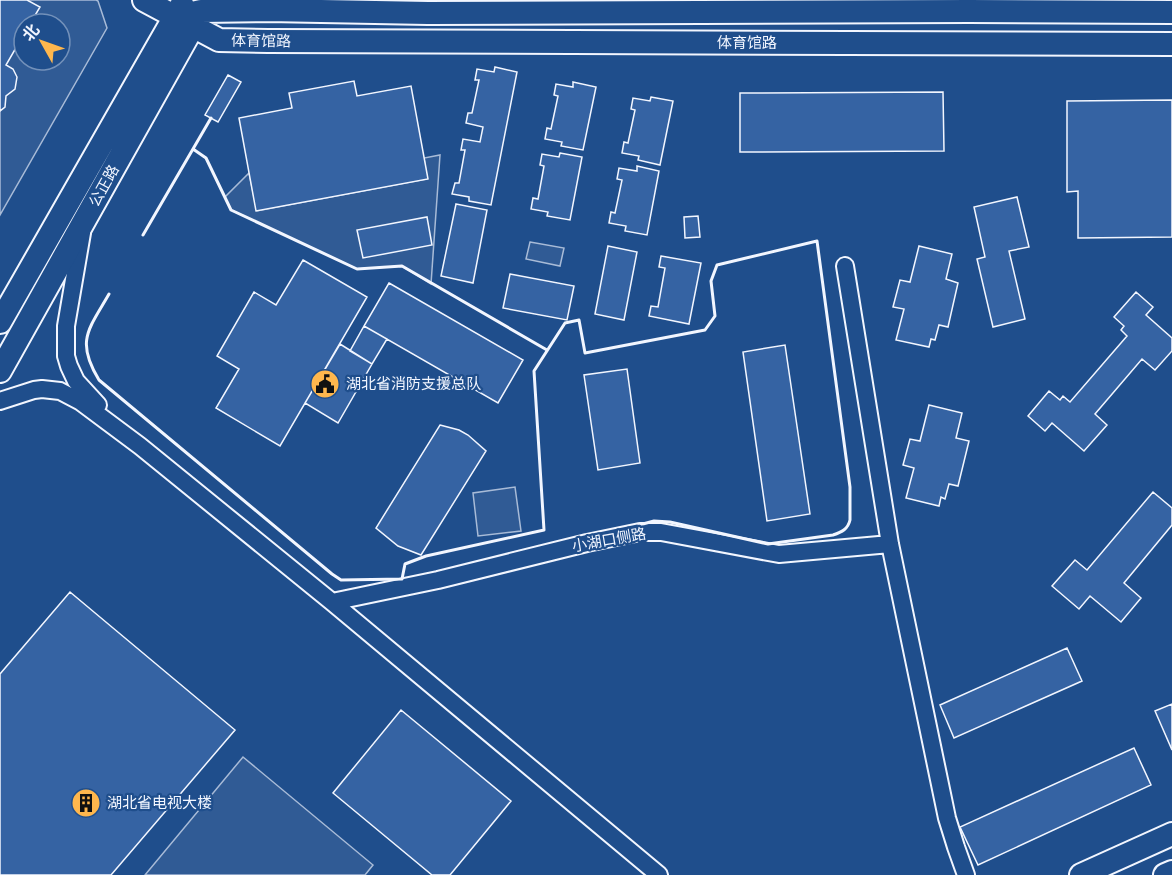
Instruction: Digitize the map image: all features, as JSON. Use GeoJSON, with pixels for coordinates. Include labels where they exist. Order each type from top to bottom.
{"type":"FeatureCollection","features":[{"type":"Feature","properties":{"kind":"main road"},"geometry":{"type":"LineString","coordinates":[[144,0],[192,11]]}},
{"type":"Feature","properties":{"kind":"main road"},"geometry":{"type":"LineString","coordinates":[[403,0],[432,13]]}},
{"type":"Feature","properties":{"kind":"main road","name":"体育馆路"},"geometry":{"type":"LineString","coordinates":[[192,11],[432,13],[620,6],[1172,12]]}},
{"type":"Feature","properties":{"kind":"main road","name":"体育馆路"},"geometry":{"type":"LineString","coordinates":[[192,11],[219,40],[1172,44]]}},
{"type":"Feature","properties":{"kind":"main road","name":"公正路"},"geometry":{"type":"LineString","coordinates":[[0,371],[85,219],[192,11]]}},
{"type":"Feature","properties":{"kind":"main road","name":"公正路"},"geometry":{"type":"LineString","coordinates":[[0,322],[192,11]]}},
{"type":"Feature","properties":{"kind":"main road"},"geometry":{"type":"LineString","coordinates":[[1081,875],[1172,834]]}},
{"type":"Feature","properties":{"kind":"main road"},"geometry":{"type":"LineString","coordinates":[[1165,875],[1172,872]]}},
{"type":"Feature","properties":{"kind":"street"},"geometry":{"type":"LineString","coordinates":[[85,219],[66,326],[66,356],[72,374],[84,391],[140,446]]}},
{"type":"Feature","properties":{"kind":"street"},"geometry":{"type":"LineString","coordinates":[[845,266],[890,544],[946,818],[966,875]]}},
{"type":"Feature","properties":{"kind":"street"},"geometry":{"type":"LineString","coordinates":[[0,401],[34,390],[51,389],[81,402],[140,446],[332,602],[659,875]]}},
{"type":"Feature","properties":{"kind":"street","name":"小湖口侧路"},"geometry":{"type":"LineString","coordinates":[[332,602],[438,580],[640,532],[661,532],[779,554],[890,544]]}},
{"type":"Feature","properties":{"kind":"shaded area"},"geometry":{"type":"Polygon","coordinates":[[[0,0],[96,0],[107,28],[0,215],[0,0]]]}},
{"type":"Feature","properties":{"kind":"shaded area"},"geometry":{"type":"Polygon","coordinates":[[[440,155],[431,284],[402,266],[357,269],[231,210],[225,197],[249,173],[257,211],[427,179],[424,158],[440,155]]]}},
{"type":"Feature","properties":{"kind":"shaded area"},"geometry":{"type":"Polygon","coordinates":[[[530,242],[564,248],[560,266],[526,259],[530,242]]]}},
{"type":"Feature","properties":{"kind":"shaded area"},"geometry":{"type":"Polygon","coordinates":[[[515,487],[521,531],[478,536],[473,493],[515,487]]]}},
{"type":"Feature","properties":{"kind":"shaded area"},"geometry":{"type":"Polygon","coordinates":[[[243,757],[373,865],[365,875],[145,875],[243,757]]]}},
{"type":"Feature","properties":{"kind":"building"},"geometry":{"type":"Polygon","coordinates":[[[0,0],[27,0],[40,7],[37,12],[12,12],[12,55],[6,65],[12,68],[17,77],[15,89],[6,96],[5,107],[0,111],[0,0]]]}},
{"type":"Feature","properties":{"kind":"building"},"geometry":{"type":"Polygon","coordinates":[[[495,67],[517,72],[491,205],[469,201],[469,197],[452,194],[455,183],[459,183],[465,150],[461,150],[463,139],[480,142],[483,127],[466,123],[468,113],[472,113],[479,80],[475,80],[477,69],[494,72],[495,67]]]}},
{"type":"Feature","properties":{"kind":"building"},"geometry":{"type":"Polygon","coordinates":[[[228,75],[241,82],[218,122],[205,115],[228,75]]]}},
{"type":"Feature","properties":{"kind":"building"},"geometry":{"type":"Polygon","coordinates":[[[354,81],[357,96],[411,86],[428,179],[256,211],[239,118],[292,108],[289,93],[354,81]]]}},
{"type":"Feature","properties":{"kind":"building"},"geometry":{"type":"Polygon","coordinates":[[[573,82],[596,87],[583,150],[561,146],[562,142],[545,139],[547,128],[551,129],[558,96],[554,95],[556,84],[573,87],[573,82]]]}},
{"type":"Feature","properties":{"kind":"building"},"geometry":{"type":"Polygon","coordinates":[[[943,92],[944,151],[740,152],[740,93],[943,92]]]}},
{"type":"Feature","properties":{"kind":"building"},"geometry":{"type":"Polygon","coordinates":[[[651,97],[673,101],[660,165],[638,160],[639,156],[622,153],[624,142],[628,143],[635,110],[631,109],[633,98],[650,101],[651,97]]]}},
{"type":"Feature","properties":{"kind":"building"},"geometry":{"type":"Polygon","coordinates":[[[1172,100],[1172,237],[1078,238],[1078,191],[1067,192],[1067,101],[1172,100]]]}},
{"type":"Feature","properties":{"kind":"building"},"geometry":{"type":"Polygon","coordinates":[[[560,153],[582,157],[570,220],[547,216],[548,212],[531,209],[533,198],[538,199],[544,166],[540,165],[542,154],[559,157],[560,153]]]}},
{"type":"Feature","properties":{"kind":"building"},"geometry":{"type":"Polygon","coordinates":[[[637,166],[659,171],[647,235],[625,231],[626,226],[609,223],[611,212],[615,213],[622,180],[617,179],[619,168],[637,171],[637,166]]]}},
{"type":"Feature","properties":{"kind":"building"},"geometry":{"type":"Polygon","coordinates":[[[1017,197],[1029,247],[1009,251],[1025,319],[993,327],[977,259],[985,257],[974,207],[1017,197]]]}},
{"type":"Feature","properties":{"kind":"building"},"geometry":{"type":"Polygon","coordinates":[[[456,204],[487,210],[473,283],[441,276],[456,204]]]}},
{"type":"Feature","properties":{"kind":"building"},"geometry":{"type":"Polygon","coordinates":[[[698,216],[700,237],[685,238],[684,217],[698,216]]]}},
{"type":"Feature","properties":{"kind":"building"},"geometry":{"type":"Polygon","coordinates":[[[427,217],[432,245],[363,258],[357,230],[427,217]]]}},
{"type":"Feature","properties":{"kind":"building"},"geometry":{"type":"Polygon","coordinates":[[[608,246],[637,252],[624,320],[595,314],[608,246]]]}},
{"type":"Feature","properties":{"kind":"building"},"geometry":{"type":"Polygon","coordinates":[[[919,246],[952,254],[946,279],[958,283],[948,327],[939,325],[935,340],[931,339],[929,347],[896,340],[904,309],[893,307],[900,280],[910,282],[919,246]]]}},
{"type":"Feature","properties":{"kind":"building"},"geometry":{"type":"Polygon","coordinates":[[[661,256],[701,263],[689,324],[649,316],[651,306],[658,307],[665,268],[659,267],[661,256]]]}},
{"type":"Feature","properties":{"kind":"building"},"geometry":{"type":"Polygon","coordinates":[[[303,260],[367,297],[280,446],[216,408],[239,369],[217,356],[254,292],[276,305],[303,260]]]}},
{"type":"Feature","properties":{"kind":"building"},"geometry":{"type":"Polygon","coordinates":[[[510,274],[574,286],[567,320],[503,308],[510,274]]]}},
{"type":"Feature","properties":{"kind":"building"},"geometry":{"type":"Polygon","coordinates":[[[389,283],[523,360],[498,403],[364,326],[389,283]]]}},
{"type":"Feature","properties":{"kind":"building"},"geometry":{"type":"Polygon","coordinates":[[[1136,292],[1153,307],[1146,315],[1172,338],[1172,351],[1155,370],[1142,359],[1095,414],[1107,425],[1084,451],[1052,423],[1045,431],[1028,416],[1049,391],[1060,400],[1063,396],[1070,402],[1127,336],[1121,330],[1124,326],[1114,317],[1136,292]]]}},
{"type":"Feature","properties":{"kind":"building"},"geometry":{"type":"Polygon","coordinates":[[[364,326],[387,339],[372,364],[350,351],[364,326]]]}},
{"type":"Feature","properties":{"kind":"building"},"geometry":{"type":"Polygon","coordinates":[[[340,344],[372,364],[338,423],[305,403],[340,344]]]}},
{"type":"Feature","properties":{"kind":"building"},"geometry":{"type":"Polygon","coordinates":[[[785,345],[810,514],[767,521],[743,352],[785,345]]]}},
{"type":"Feature","properties":{"kind":"building"},"geometry":{"type":"Polygon","coordinates":[[[627,369],[640,463],[598,470],[584,375],[627,369]]]}},
{"type":"Feature","properties":{"kind":"building"},"geometry":{"type":"Polygon","coordinates":[[[929,405],[962,413],[956,438],[969,441],[958,486],[949,484],[945,499],[941,497],[939,506],[906,498],[914,468],[903,465],[910,439],[920,441],[929,405]]]}},
{"type":"Feature","properties":{"kind":"building"},"geometry":{"type":"Polygon","coordinates":[[[440,425],[468,435],[486,451],[421,555],[398,546],[376,528],[440,425]]]}},
{"type":"Feature","properties":{"kind":"building"},"geometry":{"type":"Polygon","coordinates":[[[1153,492],[1172,508],[1172,525],[1124,583],[1141,598],[1121,622],[1090,596],[1079,609],[1052,586],[1075,560],[1087,570],[1153,492]]]}},
{"type":"Feature","properties":{"kind":"building","name":"湖北省电视大楼"},"geometry":{"type":"Polygon","coordinates":[[[70,592],[235,730],[111,875],[0,875],[0,674],[70,592]]]}},
{"type":"Feature","properties":{"kind":"building"},"geometry":{"type":"Polygon","coordinates":[[[1067,648],[1082,681],[954,738],[940,705],[1067,648]]]}},
{"type":"Feature","properties":{"kind":"building"},"geometry":{"type":"Polygon","coordinates":[[[1172,704],[1172,750],[1155,711],[1172,704]]]}},
{"type":"Feature","properties":{"kind":"building"},"geometry":{"type":"Polygon","coordinates":[[[401,710],[511,801],[450,875],[432,875],[333,793],[401,710]]]}},
{"type":"Feature","properties":{"kind":"building"},"geometry":{"type":"Polygon","coordinates":[[[1134,748],[1151,785],[978,865],[960,827],[1134,748]]]}},
{"type":"Feature","properties":{"kind":"wall"},"geometry":{"type":"LineString","coordinates":[[143,235],[211,118]]}},
{"type":"Feature","properties":{"kind":"wall"},"geometry":{"type":"LineString","coordinates":[[193,149],[206,158],[231,210],[357,269],[402,266],[547,350]]}},
{"type":"Feature","properties":{"kind":"wall"},"geometry":{"type":"LineString","coordinates":[[109,294],[91,326],[86,345],[92,367],[99,380],[341,580],[402,579],[405,564],[426,556],[544,530],[534,371],[565,323],[579,320],[585,353],[705,330],[715,316],[711,281],[717,265],[817,241],[850,487],[848,526],[833,535],[768,544],[670,522],[654,521],[639,525]]}},
{"type":"Feature","properties":{"kind":"place","name":"湖北省消防支援总队"},"geometry":{"type":"Point","coordinates":[325,384]}},
{"type":"Feature","properties":{"kind":"place","name":"湖北省电视大楼"},"geometry":{"type":"Point","coordinates":[86,803]}}]}
